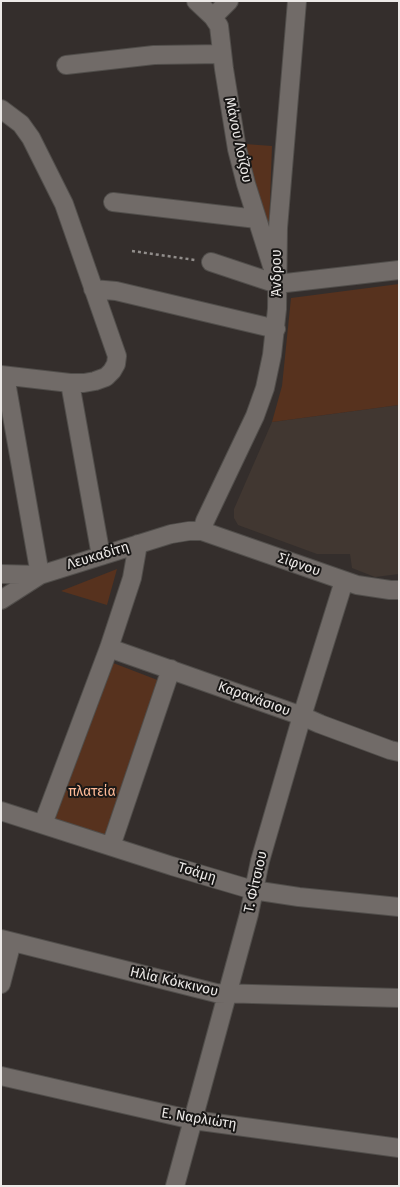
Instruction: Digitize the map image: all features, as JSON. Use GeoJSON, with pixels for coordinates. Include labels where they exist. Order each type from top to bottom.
{"type":"FeatureCollection","features":[{"type":"Feature","properties":{"kind":"street","name":"Μάνου Λοΐζου"},"geometry":{"type":"LineString","coordinates":[[196,1],[213,17],[219,26],[237,149],[246,184],[270,256],[277,284]]}},
{"type":"Feature","properties":{"kind":"street"},"geometry":{"type":"LineString","coordinates":[[213,17],[229,1]]}},
{"type":"Feature","properties":{"kind":"street","name":"Άνδρου"},"geometry":{"type":"LineString","coordinates":[[202,531],[205,521],[255,416],[265,388],[272,355],[276,328],[278,228],[298,1]]}},
{"type":"Feature","properties":{"kind":"street"},"geometry":{"type":"LineString","coordinates":[[66,65],[154,55],[222,54]]}},
{"type":"Feature","properties":{"kind":"street"},"geometry":{"type":"LineString","coordinates":[[1,109],[21,124],[31,138],[38,149],[64,204],[116,356],[116,364],[106,377],[84,383],[70,383],[3,376],[40,575],[1,574]]}},
{"type":"Feature","properties":{"kind":"street"},"geometry":{"type":"LineString","coordinates":[[113,202],[257,219]]}},
{"type":"Feature","properties":{"kind":"street"},"geometry":{"type":"LineString","coordinates":[[212,262],[277,284],[399,270]]}},
{"type":"Feature","properties":{"kind":"street"},"geometry":{"type":"LineString","coordinates":[[93,289],[116,291],[276,328]]}},
{"type":"Feature","properties":{"kind":"street"},"geometry":{"type":"LineString","coordinates":[[70,383],[101,556]]}},
{"type":"Feature","properties":{"kind":"street","name":"Λευκαδίτη"},"geometry":{"type":"LineString","coordinates":[[1,600],[40,575],[171,534],[189,531],[202,531]]}},
{"type":"Feature","properties":{"kind":"street","name":"Σίφνου"},"geometry":{"type":"LineString","coordinates":[[202,531],[357,585],[399,590]]}},
{"type":"Feature","properties":{"kind":"street"},"geometry":{"type":"LineString","coordinates":[[43,824],[109,648],[132,578],[138,544]]}},
{"type":"Feature","properties":{"kind":"street","name":"Τ. Φίτσιου"},"geometry":{"type":"LineString","coordinates":[[176,1186],[249,914],[260,861],[302,716],[344,581]]}},
{"type":"Feature","properties":{"kind":"street","name":"Καρανάσιου"},"geometry":{"type":"LineString","coordinates":[[109,648],[399,752]]}},
{"type":"Feature","properties":{"kind":"street"},"geometry":{"type":"LineString","coordinates":[[111,846],[171,669]]}},
{"type":"Feature","properties":{"kind":"street","name":"Τσάμη"},"geometry":{"type":"LineString","coordinates":[[1,811],[253,890],[299,897],[399,907]]}},
{"type":"Feature","properties":{"kind":"street"},"geometry":{"type":"LineString","coordinates":[[1,984],[7,941]]}},
{"type":"Feature","properties":{"kind":"street","name":"Ηλία Κόκκινου"},"geometry":{"type":"LineString","coordinates":[[7,941],[216,993],[399,998]]}},
{"type":"Feature","properties":{"kind":"street","name":"Ε. Ναρλιώτη"},"geometry":{"type":"LineString","coordinates":[[1,1076],[194,1120],[399,1148]]}},
{"type":"Feature","properties":{"kind":"path"},"geometry":{"type":"LineString","coordinates":[[132,251],[212,262]]}},
{"type":"Feature","properties":{"kind":"shaded area"},"geometry":{"type":"Polygon","coordinates":[[[399,405],[399,574],[375,577],[352,568],[350,554],[317,554],[238,525],[234,518],[234,509],[272,422],[399,405]]]}},
{"type":"Feature","properties":{"kind":"green space"},"geometry":{"type":"Polygon","coordinates":[[[245,144],[272,146],[269,227],[264,228],[245,144]]]}},
{"type":"Feature","properties":{"kind":"green space"},"geometry":{"type":"Polygon","coordinates":[[[399,284],[399,405],[272,422],[282,386],[291,298],[399,284]]]}},
{"type":"Feature","properties":{"kind":"green space"},"geometry":{"type":"Polygon","coordinates":[[[117,569],[107,605],[61,591],[117,569]]]}},
{"type":"Feature","properties":{"kind":"green space","name":"πλατεία"},"geometry":{"type":"Polygon","coordinates":[[[108,661],[160,681],[106,836],[52,819],[108,661]]]}}]}
